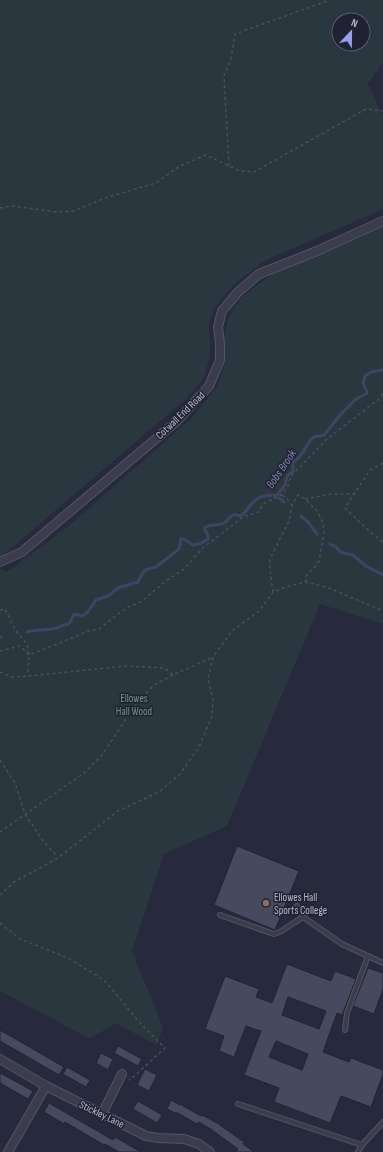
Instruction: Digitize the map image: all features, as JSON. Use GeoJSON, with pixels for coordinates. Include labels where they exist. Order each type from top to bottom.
{"type":"FeatureCollection","features":[{"type":"Feature","properties":{"kind":"street","name":"Cotwall End Road"},"geometry":{"type":"LineString","coordinates":[[0,562],[22,552],[177,421],[210,386],[220,360],[218,327],[222,311],[238,292],[258,274],[317,251],[383,221]]}},
{"type":"Feature","properties":{"kind":"street","name":"Stickley Lane"},"geometry":{"type":"LineString","coordinates":[[0,1059],[46,1086],[146,1136],[184,1139],[199,1144],[210,1152]]}},
{"type":"Feature","properties":{"kind":"street"},"geometry":{"type":"LineString","coordinates":[[102,1114],[122,1074]]}},
{"type":"Feature","properties":{"kind":"street"},"geometry":{"type":"LineString","coordinates":[[8,1152],[46,1086]]}},
{"type":"Feature","properties":{"kind":"lane"},"geometry":{"type":"LineString","coordinates":[[297,906],[303,917],[342,944],[383,963]]}},
{"type":"Feature","properties":{"kind":"lane"},"geometry":{"type":"LineString","coordinates":[[220,914],[274,934],[280,932],[303,917]]}},
{"type":"Feature","properties":{"kind":"lane"},"geometry":{"type":"LineString","coordinates":[[345,1030],[347,1012],[368,956]]}},
{"type":"Feature","properties":{"kind":"lane"},"geometry":{"type":"LineString","coordinates":[[238,1104],[362,1145]]}},
{"type":"Feature","properties":{"kind":"lane"},"geometry":{"type":"LineString","coordinates":[[358,1152],[362,1145],[383,1122]]}},
{"type":"Feature","properties":{"kind":"path"},"geometry":{"type":"LineString","coordinates":[[230,166],[224,76],[230,59],[235,34],[330,0]]}},
{"type":"Feature","properties":{"kind":"path"},"geometry":{"type":"LineString","coordinates":[[0,208],[13,206],[56,212],[73,211],[108,197],[156,183],[180,166],[206,155],[240,171],[254,172],[366,109],[383,111]]}},
{"type":"Feature","properties":{"kind":"path"},"geometry":{"type":"LineString","coordinates":[[29,655],[88,631],[99,629],[126,608],[142,601],[166,581],[184,569],[203,548],[243,517],[259,512],[263,504],[281,495],[288,486],[292,475],[327,439],[379,399],[383,392]]}},
{"type":"Feature","properties":{"kind":"path"},"geometry":{"type":"LineString","coordinates":[[383,463],[370,470],[345,508],[370,532],[383,542]]}},
{"type":"Feature","properties":{"kind":"path"},"geometry":{"type":"LineString","coordinates":[[305,499],[331,494],[354,494]]}},
{"type":"Feature","properties":{"kind":"path"},"geometry":{"type":"LineString","coordinates":[[281,495],[292,505]]}},
{"type":"Feature","properties":{"kind":"path"},"geometry":{"type":"LineString","coordinates":[[273,592],[270,559],[289,521],[292,505],[298,495],[305,499],[320,515],[324,533],[319,561],[306,576],[306,582]]}},
{"type":"Feature","properties":{"kind":"path"},"geometry":{"type":"LineString","coordinates":[[0,895],[14,882],[58,858],[118,811],[160,792],[180,774],[199,747],[212,716],[213,699],[208,678],[213,657],[232,632],[258,611],[273,592],[288,586],[306,582],[329,588],[383,611]]}},
{"type":"Feature","properties":{"kind":"path"},"geometry":{"type":"LineString","coordinates":[[0,610],[5,609],[16,631],[27,644],[29,655],[28,672],[30,676]]}},
{"type":"Feature","properties":{"kind":"path"},"geometry":{"type":"LineString","coordinates":[[0,651],[20,646],[29,655]]}},
{"type":"Feature","properties":{"kind":"path"},"geometry":{"type":"LineString","coordinates":[[0,832],[84,773],[103,754],[136,704],[154,685],[213,657]]}},
{"type":"Feature","properties":{"kind":"path"},"geometry":{"type":"LineString","coordinates":[[0,672],[12,678],[125,666],[165,668],[173,675]]}},
{"type":"Feature","properties":{"kind":"path"},"geometry":{"type":"LineString","coordinates":[[0,760],[15,783],[25,814],[43,840],[58,858]]}},
{"type":"Feature","properties":{"kind":"path"},"geometry":{"type":"LineString","coordinates":[[0,923],[20,939],[68,958],[104,980],[140,1022],[165,1048],[130,1080],[122,1074]]}},
{"type":"Feature","properties":{"kind":"green space"},"geometry":{"type":"Polygon","coordinates":[[[0,0],[383,0],[383,62],[368,84],[382,114],[383,113],[383,209],[264,261],[233,285],[214,308],[209,325],[210,356],[204,378],[186,399],[0,558],[0,0]]]}},
{"type":"Feature","properties":{"kind":"green space","name":"Ellowes Hall Wood"},"geometry":{"type":"Polygon","coordinates":[[[383,226],[383,624],[320,604],[227,826],[164,854],[132,951],[163,1028],[157,1045],[115,1023],[90,1039],[0,991],[0,569],[7,572],[65,529],[193,417],[218,385],[225,361],[224,337],[229,316],[243,296],[271,275],[383,226]]]}},
{"type":"Feature","properties":{"kind":"building"},"geometry":{"type":"Polygon","coordinates":[[[237,846],[299,871],[275,930],[214,905],[237,846]]]}},
{"type":"Feature","properties":{"kind":"building"},"geometry":{"type":"Polygon","coordinates":[[[287,964],[331,981],[335,971],[356,979],[342,1015],[337,1013],[323,1052],[349,1062],[351,1058],[383,1070],[383,1074],[371,1107],[341,1096],[330,1123],[274,1102],[279,1088],[244,1075],[261,1031],[246,1026],[234,1057],[219,1051],[224,1036],[205,1029],[225,976],[259,989],[256,997],[272,1003],[287,964]],[[288,997],[282,1015],[319,1029],[326,1011],[288,997]],[[276,1041],[269,1057],[302,1070],[308,1054],[276,1041]]]}},
{"type":"Feature","properties":{"kind":"building"},"geometry":{"type":"Polygon","coordinates":[[[368,968],[383,973],[383,989],[374,1014],[353,1006],[368,968]]]}},
{"type":"Feature","properties":{"kind":"building"},"geometry":{"type":"Polygon","coordinates":[[[0,1030],[64,1067],[59,1075],[0,1041],[0,1030]]]}},
{"type":"Feature","properties":{"kind":"building"},"geometry":{"type":"Polygon","coordinates":[[[118,1046],[142,1059],[138,1066],[114,1053],[118,1046]]]}},
{"type":"Feature","properties":{"kind":"building"},"geometry":{"type":"Polygon","coordinates":[[[101,1053],[113,1059],[108,1070],[96,1063],[101,1053]]]}},
{"type":"Feature","properties":{"kind":"building"},"geometry":{"type":"Polygon","coordinates":[[[67,1067],[90,1080],[86,1087],[63,1074],[67,1067]]]}},
{"type":"Feature","properties":{"kind":"building"},"geometry":{"type":"Polygon","coordinates":[[[145,1069],[157,1075],[149,1091],[137,1085],[145,1069]]]}},
{"type":"Feature","properties":{"kind":"building"},"geometry":{"type":"Polygon","coordinates":[[[0,1073],[33,1091],[28,1099],[0,1083],[0,1073]]]}},
{"type":"Feature","properties":{"kind":"building"},"geometry":{"type":"Polygon","coordinates":[[[171,1100],[217,1123],[244,1142],[243,1144],[254,1152],[236,1152],[238,1149],[212,1130],[199,1122],[197,1124],[176,1112],[175,1113],[167,1109],[171,1100]]]}},
{"type":"Feature","properties":{"kind":"building"},"geometry":{"type":"Polygon","coordinates":[[[138,1101],[162,1115],[157,1123],[133,1109],[138,1101]]]}},
{"type":"Feature","properties":{"kind":"building"},"geometry":{"type":"Polygon","coordinates":[[[49,1103],[113,1140],[115,1137],[141,1152],[119,1152],[65,1122],[64,1124],[44,1112],[49,1103]]]}},
{"type":"Feature","properties":{"kind":"waterway","name":"Bobs Brook"},"geometry":{"type":"LineString","coordinates":[[27,632],[53,629],[69,624],[74,614],[82,616],[87,613],[96,600],[108,596],[118,588],[138,582],[145,570],[156,567],[179,549],[181,539],[184,539],[193,545],[202,543],[208,539],[205,527],[224,523],[232,515],[240,516],[258,498],[268,495],[277,495],[285,485],[287,476],[293,471],[293,462],[303,453],[311,440],[314,437],[324,435],[341,414],[356,399],[366,394],[367,392],[363,383],[365,376],[371,372],[383,370]]}},
{"type":"Feature","properties":{"kind":"waterway"},"geometry":{"type":"LineString","coordinates":[[279,498],[284,502]]}},
{"type":"Feature","properties":{"kind":"waterway"},"geometry":{"type":"LineString","coordinates":[[301,516],[308,522],[317,534]]}},
{"type":"Feature","properties":{"kind":"waterway"},"geometry":{"type":"LineString","coordinates":[[330,544],[336,547],[340,552],[353,555],[366,566],[383,575]]}},
{"type":"Feature","properties":{"kind":"place","name":"Ellowes Hall Sports College"},"geometry":{"type":"Point","coordinates":[266,903]}}]}
